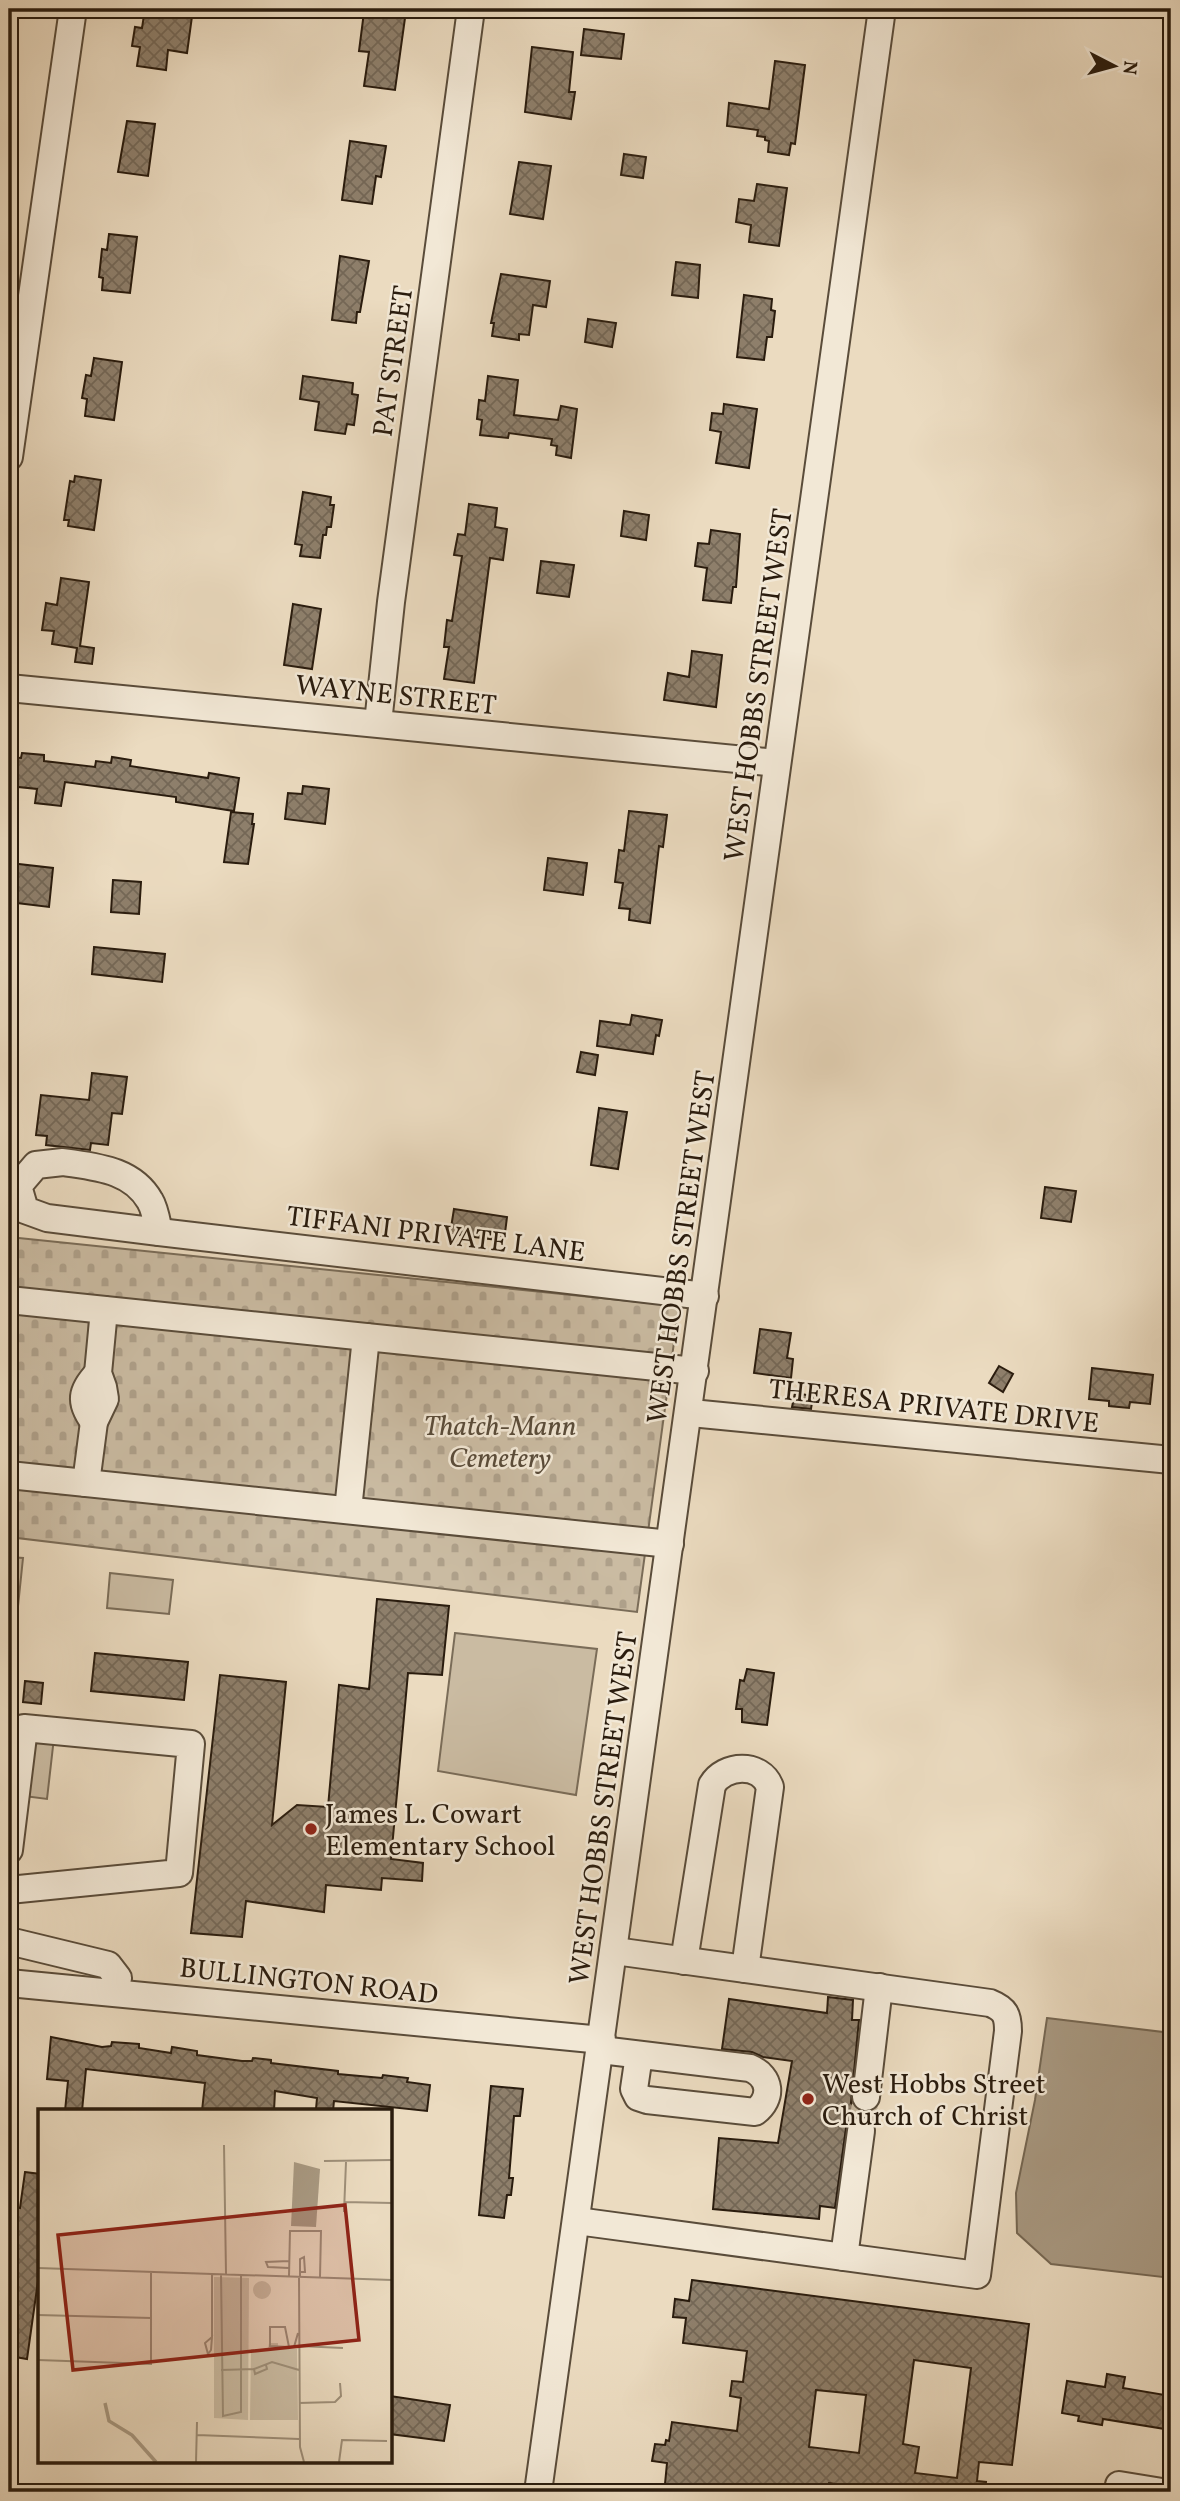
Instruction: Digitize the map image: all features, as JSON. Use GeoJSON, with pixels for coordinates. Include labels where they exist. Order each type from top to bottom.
{"type":"FeatureCollection","features":[{"type":"Feature","properties":{"kind":"street"},"geometry":{"type":"LineString","coordinates":[[9,457],[73,9]]}},
{"type":"Feature","properties":{"kind":"street","name":"PAT STREET"},"geometry":{"type":"LineString","coordinates":[[378,723],[391,602],[471,9]]}},
{"type":"Feature","properties":{"kind":"street","name":"WEST HOBBS STREET WEST"},"geometry":{"type":"LineString","coordinates":[[538,2492],[670,1544],[691,1413],[882,9]]}},
{"type":"Feature","properties":{"kind":"street","name":"WAYNE STREET"},"geometry":{"type":"LineString","coordinates":[[9,688],[778,763]]}},
{"type":"Feature","properties":{"kind":"street","name":"TIFFANI PRIVATE LANE"},"geometry":{"type":"LineString","coordinates":[[159,1232],[151,1201],[134,1182],[112,1170],[63,1162],[36,1165],[18,1186],[25,1210],[47,1218],[159,1232],[705,1296]]}},
{"type":"Feature","properties":{"kind":"street"},"geometry":{"type":"LineString","coordinates":[[9,1300],[695,1371]]}},
{"type":"Feature","properties":{"kind":"street"},"geometry":{"type":"LineString","coordinates":[[86,1483],[94,1422],[86,1412],[83,1396],[89,1382],[98,1373],[104,1310]]}},
{"type":"Feature","properties":{"kind":"street"},"geometry":{"type":"LineString","coordinates":[[348,1510],[366,1336]]}},
{"type":"Feature","properties":{"kind":"street","name":"THERESA PRIVATE DRIVE"},"geometry":{"type":"LineString","coordinates":[[691,1413],[1171,1460]]}},
{"type":"Feature","properties":{"kind":"street"},"geometry":{"type":"LineString","coordinates":[[9,1475],[670,1544]]}},
{"type":"Feature","properties":{"kind":"street"},"geometry":{"type":"LineString","coordinates":[[9,1850],[24,1728],[191,1744],[179,1873],[9,1890]]}},
{"type":"Feature","properties":{"kind":"street"},"geometry":{"type":"LineString","coordinates":[[684,1961],[712,1785],[717,1776],[727,1770],[757,1771],[766,1777],[770,1787],[745,1969]]}},
{"type":"Feature","properties":{"kind":"street"},"geometry":{"type":"LineString","coordinates":[[9,1941],[108,1965],[118,1978]]}},
{"type":"Feature","properties":{"kind":"street"},"geometry":{"type":"LineString","coordinates":[[577,2221],[977,2275],[1008,2031],[1008,2017],[1001,2007],[990,2003],[615,1951]]}},
{"type":"Feature","properties":{"kind":"street","name":"BULLINGTON ROAD"},"geometry":{"type":"LineString","coordinates":[[9,1983],[602,2045],[639,2055],[750,2068],[761,2073],[767,2083],[766,2096],[762,2106],[755,2112],[647,2100],[638,2097],[634,2089],[639,2055]]}},
{"type":"Feature","properties":{"kind":"street"},"geometry":{"type":"LineString","coordinates":[[866,2097],[879,1987]]}},
{"type":"Feature","properties":{"kind":"street"},"geometry":{"type":"LineString","coordinates":[[844,2257],[861,2131]]}},
{"type":"Feature","properties":{"kind":"street"},"geometry":{"type":"LineString","coordinates":[[1119,2485],[1162,2492]]}},
{"type":"Feature","properties":{"kind":"green space","name":"Thatch-Mann Cemetery"},"geometry":{"type":"Polygon","coordinates":[[[9,1237],[679,1306],[637,1612],[9,1537],[9,1237]]]}},
{"type":"Feature","properties":{"kind":"green space"},"geometry":{"type":"Polygon","coordinates":[[[9,1557],[23,1558],[9,1693],[9,1557]]]}},
{"type":"Feature","properties":{"kind":"green space"},"geometry":{"type":"Polygon","coordinates":[[[110,1573],[173,1580],[169,1614],[107,1608],[110,1573]]]}},
{"type":"Feature","properties":{"kind":"green space"},"geometry":{"type":"Polygon","coordinates":[[[455,1633],[597,1649],[576,1795],[438,1771],[455,1633]]]}},
{"type":"Feature","properties":{"kind":"green space"},"geometry":{"type":"Polygon","coordinates":[[[11,1715],[56,1720],[47,1799],[9,1794],[11,1715]]]}},
{"type":"Feature","properties":{"kind":"shaded area"},"geometry":{"type":"Polygon","coordinates":[[[1047,2018],[1171,2033],[1171,2278],[1051,2264],[1017,2233],[1016,2193],[1035,2100],[1047,2018]]]}},
{"type":"Feature","properties":{"kind":"building"},"geometry":{"type":"Polygon","coordinates":[[[145,9],[193,9],[187,53],[168,50],[166,70],[137,66],[140,47],[132,46],[135,27],[142,28],[145,9]]]}},
{"type":"Feature","properties":{"kind":"building"},"geometry":{"type":"Polygon","coordinates":[[[364,12],[405,18],[395,90],[364,86],[369,52],[359,51],[364,12]]]}},
{"type":"Feature","properties":{"kind":"building"},"geometry":{"type":"Polygon","coordinates":[[[584,29],[624,34],[621,59],[581,55],[584,29]]]}},
{"type":"Feature","properties":{"kind":"building"},"geometry":{"type":"Polygon","coordinates":[[[532,47],[573,52],[569,92],[575,92],[571,119],[525,112],[532,47]]]}},
{"type":"Feature","properties":{"kind":"building"},"geometry":{"type":"Polygon","coordinates":[[[775,61],[805,65],[795,144],[791,143],[789,155],[768,152],[769,141],[765,140],[765,137],[757,136],[758,130],[727,126],[729,103],[769,109],[775,61]]]}},
{"type":"Feature","properties":{"kind":"building"},"geometry":{"type":"Polygon","coordinates":[[[127,121],[155,124],[148,176],[118,172],[127,121]]]}},
{"type":"Feature","properties":{"kind":"building"},"geometry":{"type":"Polygon","coordinates":[[[350,141],[386,146],[381,177],[376,176],[372,204],[342,200],[350,141]]]}},
{"type":"Feature","properties":{"kind":"building"},"geometry":{"type":"Polygon","coordinates":[[[624,154],[646,157],[643,178],[621,175],[624,154]]]}},
{"type":"Feature","properties":{"kind":"building"},"geometry":{"type":"Polygon","coordinates":[[[519,162],[551,166],[543,219],[510,214],[519,162]]]}},
{"type":"Feature","properties":{"kind":"building"},"geometry":{"type":"Polygon","coordinates":[[[757,184],[787,188],[779,246],[749,242],[751,225],[736,222],[739,199],[754,201],[757,184]]]}},
{"type":"Feature","properties":{"kind":"building"},"geometry":{"type":"Polygon","coordinates":[[[109,234],[137,237],[130,293],[102,290],[103,278],[99,277],[102,249],[107,250],[109,234]]]}},
{"type":"Feature","properties":{"kind":"building"},"geometry":{"type":"Polygon","coordinates":[[[340,256],[369,261],[356,323],[332,320],[340,256]]]}},
{"type":"Feature","properties":{"kind":"building"},"geometry":{"type":"Polygon","coordinates":[[[676,262],[700,265],[698,298],[672,295],[676,262]]]}},
{"type":"Feature","properties":{"kind":"building"},"geometry":{"type":"Polygon","coordinates":[[[501,274],[550,281],[546,307],[533,305],[529,335],[519,334],[519,340],[492,336],[494,323],[491,323],[501,274]]]}},
{"type":"Feature","properties":{"kind":"building"},"geometry":{"type":"Polygon","coordinates":[[[744,295],[772,299],[771,310],[775,311],[772,337],[767,337],[764,360],[737,357],[744,295]]]}},
{"type":"Feature","properties":{"kind":"building"},"geometry":{"type":"Polygon","coordinates":[[[588,319],[616,323],[612,347],[585,342],[588,319]]]}},
{"type":"Feature","properties":{"kind":"building"},"geometry":{"type":"Polygon","coordinates":[[[94,358],[122,362],[114,420],[85,416],[87,399],[82,398],[86,375],[91,376],[94,358]]]}},
{"type":"Feature","properties":{"kind":"building"},"geometry":{"type":"Polygon","coordinates":[[[303,376],[353,383],[352,394],[358,395],[354,425],[347,424],[345,434],[315,430],[319,402],[300,399],[303,376]]]}},
{"type":"Feature","properties":{"kind":"building"},"geometry":{"type":"Polygon","coordinates":[[[488,376],[518,380],[514,415],[558,420],[561,406],[577,409],[571,458],[556,455],[557,446],[551,445],[552,439],[509,433],[508,438],[480,435],[482,420],[477,419],[479,400],[485,401],[488,376]]]}},
{"type":"Feature","properties":{"kind":"building"},"geometry":{"type":"Polygon","coordinates":[[[724,404],[757,409],[749,468],[716,463],[721,432],[710,430],[712,413],[723,414],[724,404]]]}},
{"type":"Feature","properties":{"kind":"building"},"geometry":{"type":"Polygon","coordinates":[[[75,476],[101,480],[94,530],[68,526],[69,520],[64,520],[70,481],[74,482],[75,476]]]}},
{"type":"Feature","properties":{"kind":"building"},"geometry":{"type":"Polygon","coordinates":[[[303,492],[331,497],[330,505],[334,505],[331,527],[327,527],[326,535],[323,535],[320,558],[300,556],[302,545],[295,544],[303,492]]]}},
{"type":"Feature","properties":{"kind":"building"},"geometry":{"type":"Polygon","coordinates":[[[469,504],[497,508],[495,527],[507,529],[503,560],[490,558],[474,683],[444,679],[449,647],[444,647],[447,620],[452,621],[462,556],[454,555],[458,534],[465,535],[469,504]]]}},
{"type":"Feature","properties":{"kind":"building"},"geometry":{"type":"Polygon","coordinates":[[[624,511],[649,515],[646,540],[621,536],[624,511]]]}},
{"type":"Feature","properties":{"kind":"building"},"geometry":{"type":"Polygon","coordinates":[[[711,530],[740,534],[736,587],[733,587],[731,603],[703,600],[707,568],[695,566],[698,543],[709,544],[711,530]]]}},
{"type":"Feature","properties":{"kind":"building"},"geometry":{"type":"Polygon","coordinates":[[[541,561],[574,565],[569,597],[537,593],[541,561]]]}},
{"type":"Feature","properties":{"kind":"building"},"geometry":{"type":"Polygon","coordinates":[[[61,578],[89,582],[80,646],[94,648],[92,664],[75,662],[77,648],[52,644],[54,631],[42,630],[46,603],[57,605],[61,578]]]}},
{"type":"Feature","properties":{"kind":"building"},"geometry":{"type":"Polygon","coordinates":[[[293,604],[321,609],[312,669],[284,665],[293,604]]]}},
{"type":"Feature","properties":{"kind":"building"},"geometry":{"type":"Polygon","coordinates":[[[692,651],[722,655],[716,707],[664,700],[668,673],[689,677],[692,651]]]}},
{"type":"Feature","properties":{"kind":"building"},"geometry":{"type":"Polygon","coordinates":[[[22,753],[44,755],[44,761],[95,767],[96,761],[111,763],[112,757],[131,760],[130,766],[208,778],[209,773],[239,778],[234,811],[176,802],[176,797],[65,782],[61,806],[35,803],[37,789],[9,786],[9,757],[21,758],[22,753]]]}},
{"type":"Feature","properties":{"kind":"building"},"geometry":{"type":"Polygon","coordinates":[[[303,786],[329,789],[325,824],[285,819],[288,793],[302,794],[303,786]]]}},
{"type":"Feature","properties":{"kind":"building"},"geometry":{"type":"Polygon","coordinates":[[[629,811],[667,815],[663,847],[659,846],[650,923],[629,920],[630,909],[619,908],[623,883],[615,882],[619,850],[624,851],[629,811]]]}},
{"type":"Feature","properties":{"kind":"building"},"geometry":{"type":"Polygon","coordinates":[[[231,812],[253,814],[248,864],[224,862],[231,812]]]}},
{"type":"Feature","properties":{"kind":"building"},"geometry":{"type":"Polygon","coordinates":[[[548,858],[587,863],[583,895],[544,890],[548,858]]]}},
{"type":"Feature","properties":{"kind":"building"},"geometry":{"type":"Polygon","coordinates":[[[10,863],[53,868],[49,907],[9,902],[10,863]]]}},
{"type":"Feature","properties":{"kind":"building"},"geometry":{"type":"Polygon","coordinates":[[[113,880],[141,882],[139,914],[111,912],[113,880]]]}},
{"type":"Feature","properties":{"kind":"building"},"geometry":{"type":"Polygon","coordinates":[[[94,947],[165,954],[162,982],[92,974],[94,947]]]}},
{"type":"Feature","properties":{"kind":"building"},"geometry":{"type":"Polygon","coordinates":[[[632,1015],[662,1020],[653,1054],[597,1046],[600,1021],[630,1025],[632,1015]]]}},
{"type":"Feature","properties":{"kind":"building"},"geometry":{"type":"Polygon","coordinates":[[[581,1052],[598,1055],[595,1075],[577,1072],[581,1052]]]}},
{"type":"Feature","properties":{"kind":"building"},"geometry":{"type":"Polygon","coordinates":[[[92,1073],[127,1077],[122,1114],[112,1113],[108,1145],[91,1143],[90,1150],[46,1145],[47,1136],[36,1135],[41,1095],[89,1100],[92,1073]]]}},
{"type":"Feature","properties":{"kind":"building"},"geometry":{"type":"Polygon","coordinates":[[[599,1108],[627,1112],[618,1169],[591,1165],[599,1108]]]}},
{"type":"Feature","properties":{"kind":"building"},"geometry":{"type":"Polygon","coordinates":[[[1045,1187],[1076,1191],[1071,1222],[1041,1218],[1045,1187]]]}},
{"type":"Feature","properties":{"kind":"building"},"geometry":{"type":"Polygon","coordinates":[[[454,1209],[507,1217],[504,1241],[450,1234],[454,1209]]]}},
{"type":"Feature","properties":{"kind":"building"},"geometry":{"type":"Polygon","coordinates":[[[760,1329],[791,1333],[787,1358],[793,1359],[791,1378],[754,1373],[760,1329]]]}},
{"type":"Feature","properties":{"kind":"building"},"geometry":{"type":"Polygon","coordinates":[[[999,1366],[1013,1374],[1003,1392],[989,1383],[999,1366]]]}},
{"type":"Feature","properties":{"kind":"building"},"geometry":{"type":"Polygon","coordinates":[[[1092,1368],[1153,1375],[1150,1404],[1130,1402],[1129,1408],[1109,1406],[1109,1401],[1089,1399],[1092,1368]]]}},
{"type":"Feature","properties":{"kind":"building"},"geometry":{"type":"Polygon","coordinates":[[[795,1393],[813,1396],[811,1409],[792,1407],[795,1393]]]}},
{"type":"Feature","properties":{"kind":"building","name":"James L. Cowart Elementary School"},"geometry":{"type":"Polygon","coordinates":[[[377,1599],[449,1606],[442,1675],[408,1673],[391,1859],[423,1863],[422,1881],[382,1878],[381,1890],[326,1885],[324,1912],[246,1901],[242,1937],[191,1933],[220,1675],[286,1682],[272,1825],[297,1805],[328,1807],[339,1685],[369,1689],[377,1599]]]}},
{"type":"Feature","properties":{"kind":"building"},"geometry":{"type":"Polygon","coordinates":[[[95,1653],[188,1662],[184,1700],[91,1691],[95,1653]]]}},
{"type":"Feature","properties":{"kind":"building"},"geometry":{"type":"Polygon","coordinates":[[[747,1669],[774,1673],[767,1725],[742,1722],[742,1709],[736,1709],[740,1680],[744,1681],[747,1669]]]}},
{"type":"Feature","properties":{"kind":"building"},"geometry":{"type":"Polygon","coordinates":[[[25,1681],[43,1683],[41,1704],[23,1702],[25,1681]]]}},
{"type":"Feature","properties":{"kind":"building"},"geometry":{"type":"Polygon","coordinates":[[[828,1997],[853,2000],[852,2020],[859,2020],[851,2103],[857,2110],[872,2112],[871,2119],[856,2116],[849,2121],[846,2128],[835,2208],[820,2206],[819,2219],[713,2209],[719,2138],[778,2143],[792,2061],[763,2057],[752,2052],[722,2049],[729,1999],[827,2013],[828,1997]]]}},
{"type":"Feature","properties":{"kind":"building"},"geometry":{"type":"Polygon","coordinates":[[[51,2037],[102,2047],[111,2046],[112,2042],[139,2044],[139,2048],[171,2053],[172,2047],[197,2051],[197,2055],[242,2061],[252,2061],[253,2058],[271,2060],[271,2063],[338,2071],[338,2074],[408,2078],[407,2082],[430,2085],[427,2111],[334,2101],[333,2109],[316,2109],[317,2098],[275,2091],[274,2109],[202,2109],[205,2083],[86,2069],[82,2109],[65,2109],[68,2081],[47,2079],[51,2037]]]}},
{"type":"Feature","properties":{"kind":"building"},"geometry":{"type":"Polygon","coordinates":[[[491,2086],[523,2089],[520,2116],[514,2116],[509,2178],[513,2178],[511,2195],[507,2195],[504,2218],[479,2215],[491,2086]]]}},
{"type":"Feature","properties":{"kind":"building"},"geometry":{"type":"Polygon","coordinates":[[[25,2172],[38,2174],[38,2281],[27,2359],[9,2356],[9,2265],[16,2207],[20,2208],[25,2172]]]}},
{"type":"Feature","properties":{"kind":"building"},"geometry":{"type":"Polygon","coordinates":[[[692,2280],[1029,2324],[1012,2465],[979,2462],[977,2481],[986,2482],[985,2492],[864,2492],[865,2488],[829,2483],[827,2492],[730,2492],[665,2484],[667,2463],[652,2461],[655,2444],[665,2445],[666,2440],[669,2441],[672,2422],[737,2431],[741,2398],[730,2396],[732,2381],[743,2382],[747,2351],[683,2343],[686,2318],[673,2317],[675,2299],[689,2301],[692,2280]],[[914,2360],[903,2444],[919,2447],[915,2473],[957,2478],[971,2368],[914,2360]],[[816,2390],[809,2447],[859,2453],[866,2395],[816,2390]]]}},
{"type":"Feature","properties":{"kind":"building"},"geometry":{"type":"Polygon","coordinates":[[[1107,2374],[1125,2377],[1123,2388],[1171,2396],[1171,2430],[1103,2419],[1102,2425],[1078,2421],[1079,2416],[1062,2413],[1067,2381],[1105,2387],[1107,2374]]]}},
{"type":"Feature","properties":{"kind":"building"},"geometry":{"type":"Polygon","coordinates":[[[392,2396],[450,2405],[444,2441],[392,2434],[392,2396]]]}},
{"type":"Feature","properties":{"kind":"tunnel"},"geometry":{"type":"LineString","coordinates":[[861,2131],[866,2097]]}},
{"type":"Feature","properties":{"kind":"place","name":"James L. Cowart Elementary School"},"geometry":{"type":"Point","coordinates":[311,1829]}},
{"type":"Feature","properties":{"kind":"place","name":"West Hobbs Street Church of Christ"},"geometry":{"type":"Point","coordinates":[808,2099]}}]}
